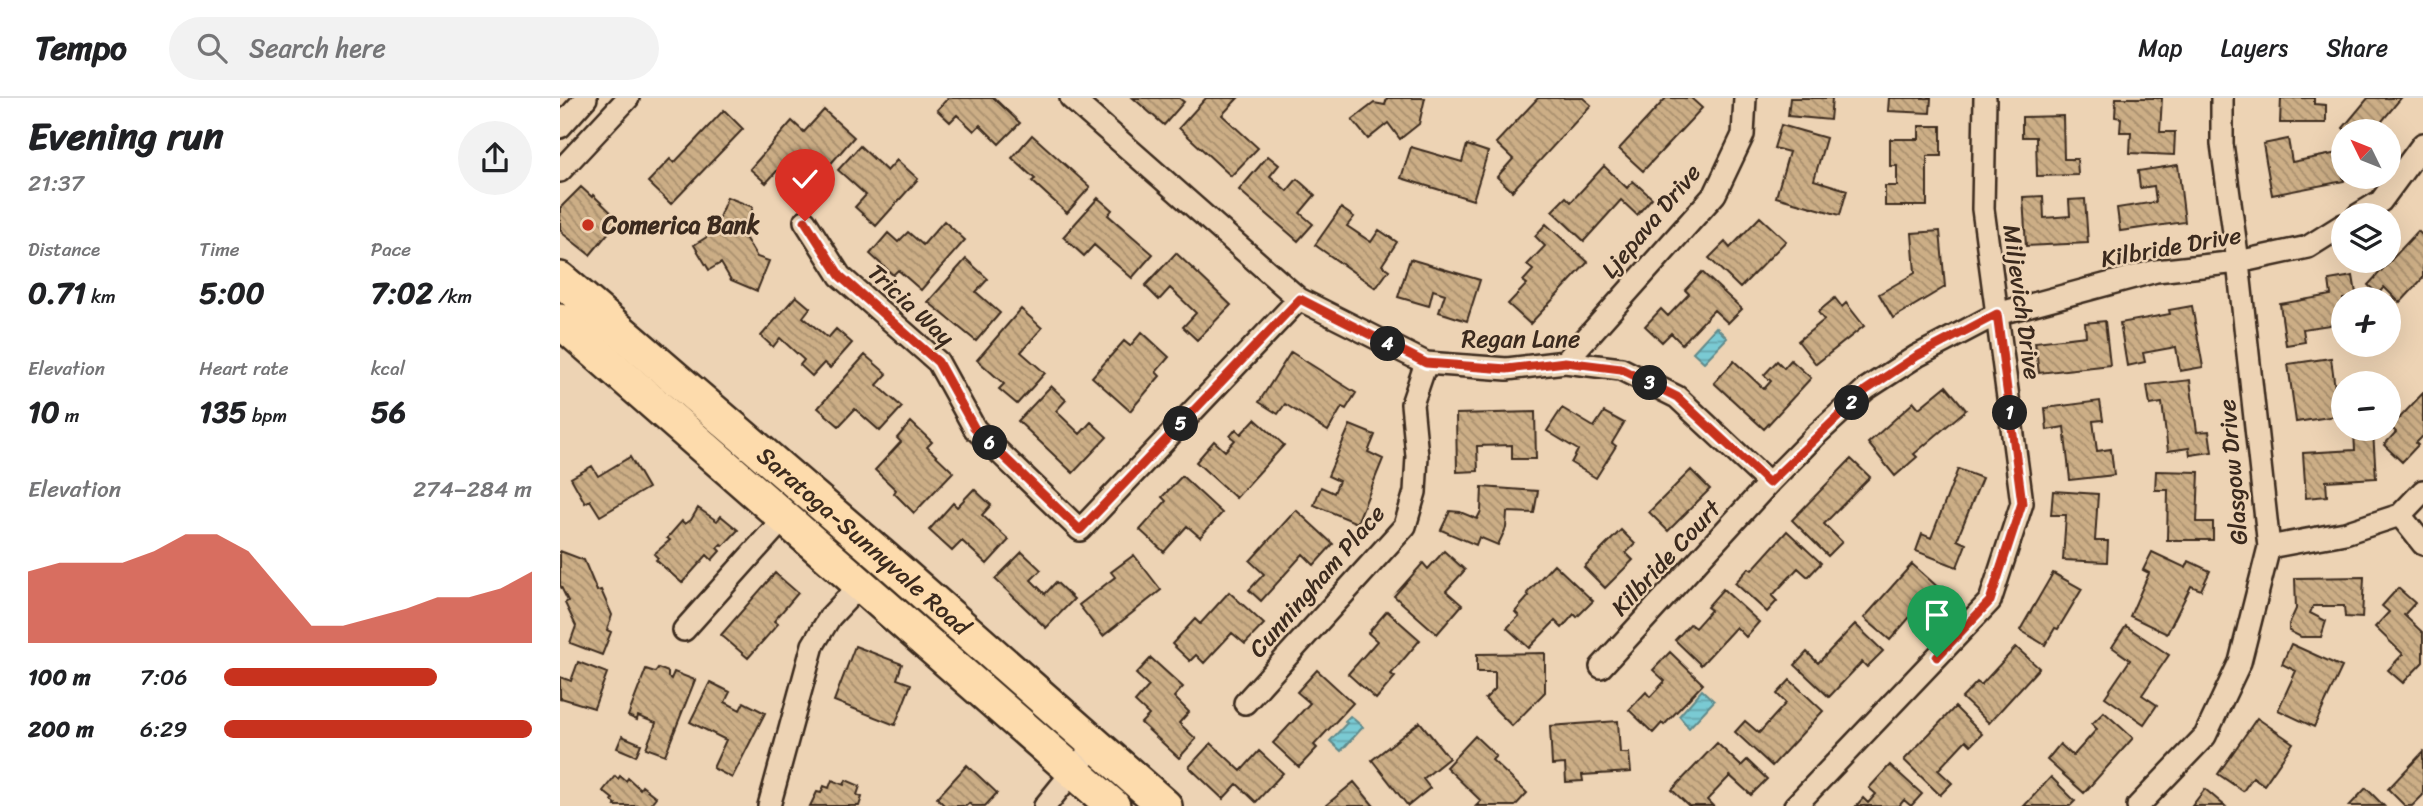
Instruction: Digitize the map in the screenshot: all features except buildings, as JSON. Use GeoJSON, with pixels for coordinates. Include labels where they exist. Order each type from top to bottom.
{"type":"FeatureCollection","features":[{"type":"Feature","properties":{"kind":"main road","name":"Saratoga-Sunnyvale Road"},"geometry":{"type":"LineString","coordinates":[[560,279],[1166,806]]}},
{"type":"Feature","properties":{"kind":"main road","name":"Saratoga-Sunnyvale Road"},"geometry":{"type":"LineString","coordinates":[[560,321],[1113,806]]}},
{"type":"Feature","properties":{"kind":"street"},"geometry":{"type":"LineString","coordinates":[[560,127],[586,98]]}},
{"type":"Feature","properties":{"kind":"street"},"geometry":{"type":"LineString","coordinates":[[560,171],[628,98]]}},
{"type":"Feature","properties":{"kind":"street","name":"Regan Lane"},"geometry":{"type":"LineString","coordinates":[[1071,98],[1300,299],[1426,363],[1507,369],[1565,362],[1621,369],[1677,397],[1769,483]]}},
{"type":"Feature","properties":{"kind":"street","name":"Ljepava Drive"},"geometry":{"type":"LineString","coordinates":[[1565,362],[1715,194],[1743,135],[1745,98]]}},
{"type":"Feature","properties":{"kind":"street","name":"Miljevich Drive"},"geometry":{"type":"LineString","coordinates":[[1795,806],[1990,601],[2022,503],[1983,209],[1985,98]]}},
{"type":"Feature","properties":{"kind":"street","name":"Glasgow Drive"},"geometry":{"type":"LineString","coordinates":[[2138,806],[2205,736],[2240,662],[2269,547],[2238,262],[2222,144],[2222,98]]}},
{"type":"Feature","properties":{"kind":"street"},"geometry":{"type":"LineString","coordinates":[[2378,203],[2423,144]]}},
{"type":"Feature","properties":{"kind":"street","name":"Tricia Way"},"geometry":{"type":"LineString","coordinates":[[805,221],[840,276],[938,362],[975,429],[1080,530],[1300,299]]}},
{"type":"Feature","properties":{"kind":"street","name":"Kilbride Drive"},"geometry":{"type":"LineString","coordinates":[[1769,483],[1866,390],[1917,356],[1997,314],[2156,271],[2238,262],[2308,247],[2331,233]]}},
{"type":"Feature","properties":{"kind":"street","name":"Cunningham Place"},"geometry":{"type":"LineString","coordinates":[[1245,703],[1405,526],[1415,492],[1417,456],[1412,404],[1426,363]]}},
{"type":"Feature","properties":{"kind":"street","name":"Kilbride Court"},"geometry":{"type":"LineString","coordinates":[[1601,667],[1769,483]]}},
{"type":"Feature","properties":{"kind":"street"},"geometry":{"type":"LineString","coordinates":[[2269,547],[2345,533],[2400,515],[2423,491]]}},
{"type":"Feature","properties":{"kind":"street"},"geometry":{"type":"LineString","coordinates":[[2400,515],[2423,544]]}},
{"type":"Feature","properties":{"kind":"street"},"geometry":{"type":"LineString","coordinates":[[684,630],[785,517]]}},
{"type":"Feature","properties":{"kind":"street"},"geometry":{"type":"LineString","coordinates":[[769,806],[813,645],[830,617],[861,584]]}},
{"type":"Feature","properties":{"kind":"street"},"geometry":{"type":"LineString","coordinates":[[1045,806],[1096,743]]}},
{"type":"Feature","properties":{"kind":"water"},"geometry":{"type":"Polygon","coordinates":[[[1716,327],[1727,338],[1704,362],[1693,352],[1716,327]]]}},
{"type":"Feature","properties":{"kind":"water"},"geometry":{"type":"Polygon","coordinates":[[[1702,690],[1714,701],[1689,728],[1679,716],[1702,690]]]}},
{"type":"Feature","properties":{"kind":"water"},"geometry":{"type":"Polygon","coordinates":[[[1350,716],[1363,727],[1341,751],[1330,741],[1350,716]]]}},
{"type":"Feature","properties":{"kind":"place","name":"Comerica Bank"},"geometry":{"type":"Point","coordinates":[588,225]}},
{"type":"Feature","properties":{"kind":"route"},"geometry":{"type":"LineString","coordinates":[[805,221],[840,276],[938,362],[975,429],[1080,530],[1300,299],[1426,363],[1507,369],[1565,362],[1621,369],[1677,397],[1769,483],[1816,435],[1866,390],[1917,356],[1997,314],[2022,503],[1990,601],[1937,657]]}}]}
